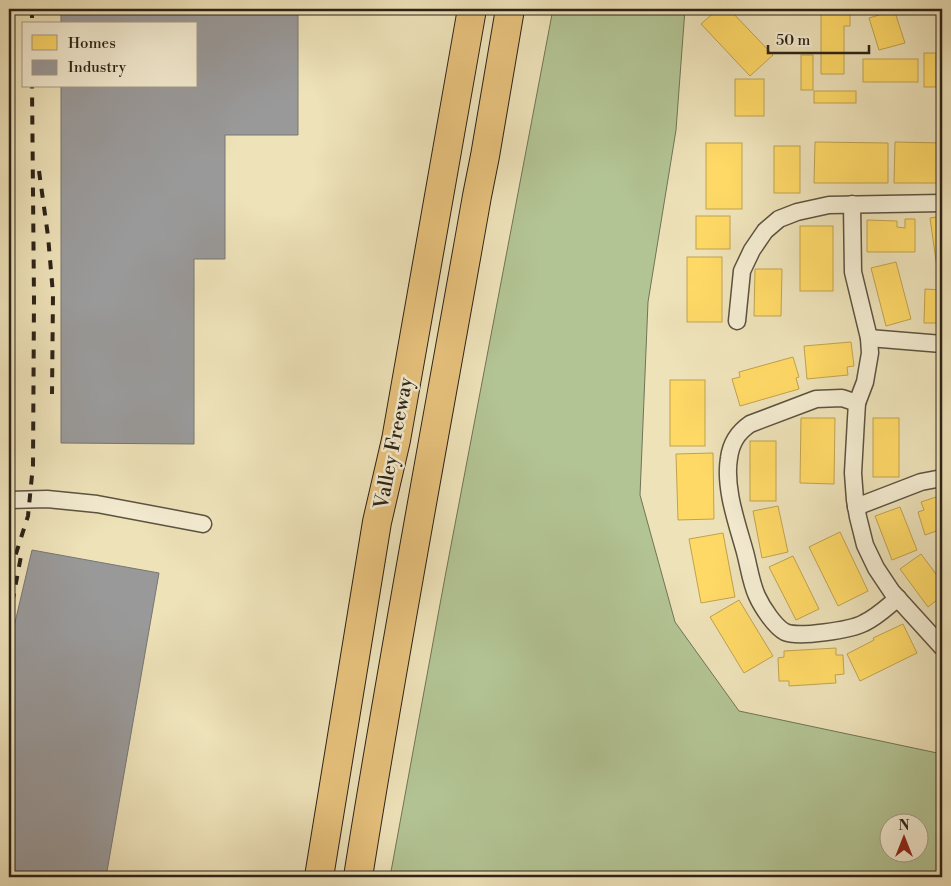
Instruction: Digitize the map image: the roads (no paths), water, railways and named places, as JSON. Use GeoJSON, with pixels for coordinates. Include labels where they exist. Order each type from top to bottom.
{"type":"FeatureCollection","features":[{"type":"Feature","properties":{"kind":"highway","name":"Valley Freeway"},"geometry":{"type":"LineString","coordinates":[[319,877],[377,522],[396,440],[472,9]]}},
{"type":"Feature","properties":{"kind":"highway"},"geometry":{"type":"LineString","coordinates":[[346,877],[498,9]]}},
{"type":"Feature","properties":{"kind":"highway","name":"Valley Freeway"},"geometry":{"type":"LineString","coordinates":[[358,877],[383,718],[510,9]]}},
{"type":"Feature","properties":{"kind":"highway"},"geometry":{"type":"LineString","coordinates":[[485,156],[513,60],[525,9]]}},
{"type":"Feature","properties":{"kind":"street"},"geometry":{"type":"LineString","coordinates":[[737,321],[742,271],[764,231],[779,219],[797,212],[829,205],[942,203]]}},
{"type":"Feature","properties":{"kind":"street"},"geometry":{"type":"LineString","coordinates":[[852,204],[853,272],[869,338],[870,353],[868,369],[857,403],[853,473],[856,506],[865,546],[876,568],[898,598],[942,648]]}},
{"type":"Feature","properties":{"kind":"street"},"geometry":{"type":"LineString","coordinates":[[869,338],[942,344]]}},
{"type":"Feature","properties":{"kind":"street"},"geometry":{"type":"LineString","coordinates":[[857,403],[842,398],[816,399],[750,424],[742,429],[736,437],[729,459],[730,493],[757,596],[775,624],[785,632],[803,634],[847,629],[863,624],[898,598]]}},
{"type":"Feature","properties":{"kind":"street"},"geometry":{"type":"LineString","coordinates":[[856,506],[921,482],[942,478]]}},
{"type":"Feature","properties":{"kind":"street"},"geometry":{"type":"LineString","coordinates":[[9,500],[47,499],[97,504],[203,524]]}},
{"type":"Feature","properties":{"kind":"railway"},"geometry":{"type":"LineString","coordinates":[[32,9],[32,22]]}},
{"type":"Feature","properties":{"kind":"railway"},"geometry":{"type":"LineString","coordinates":[[9,571],[28,516],[33,465],[32,88]]}},
{"type":"Feature","properties":{"kind":"railway"},"geometry":{"type":"LineString","coordinates":[[39,171],[48,236],[53,294],[52,394]]}},
{"type":"Feature","properties":{"kind":"railway"},"geometry":{"type":"LineString","coordinates":[[9,620],[21,556]]}}]}
